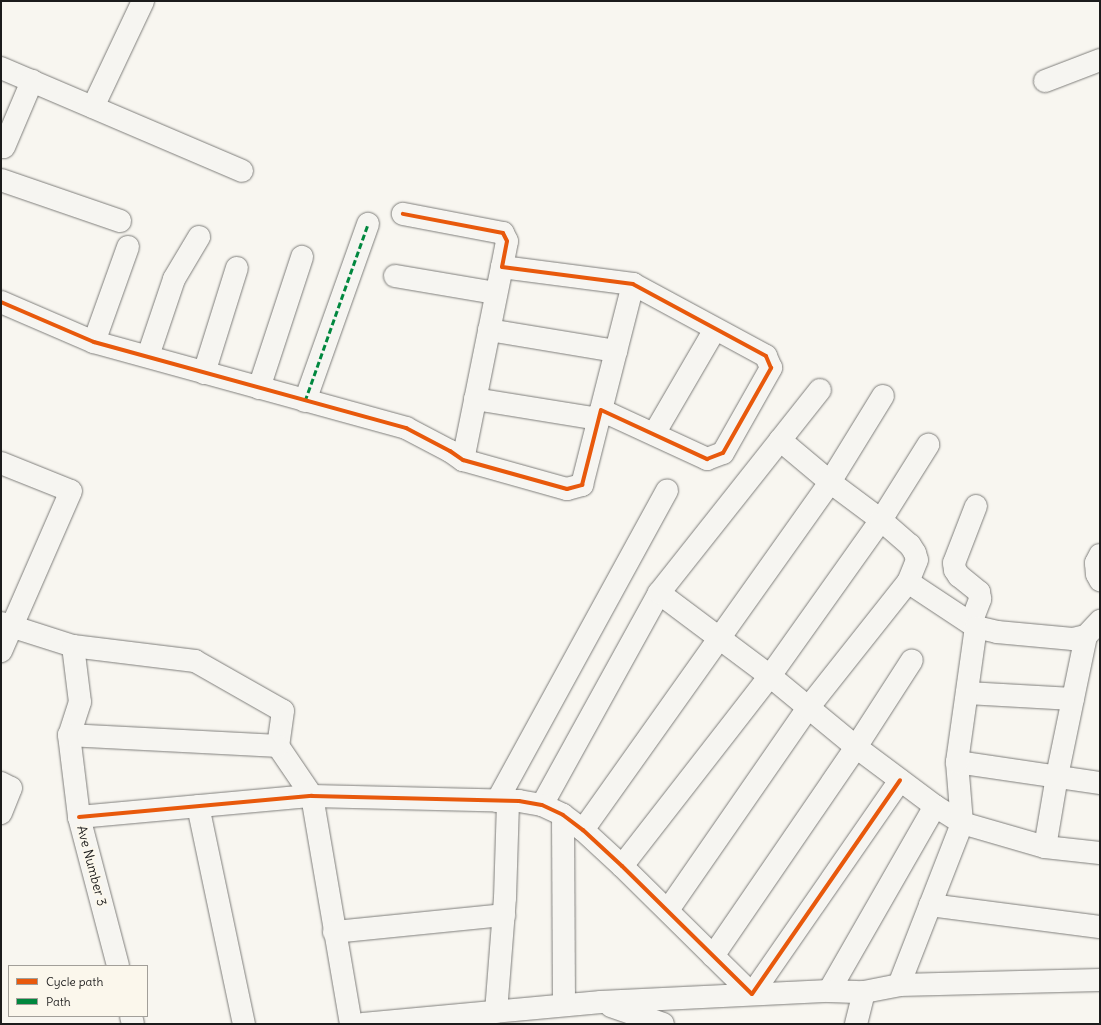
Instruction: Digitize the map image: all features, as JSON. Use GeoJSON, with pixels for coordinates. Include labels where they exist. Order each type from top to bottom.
{"type":"FeatureCollection","features":[{"type":"Feature","properties":{"kind":"street"},"geometry":{"type":"LineString","coordinates":[[93,107],[143,1]]}},
{"type":"Feature","properties":{"kind":"street"},"geometry":{"type":"LineString","coordinates":[[1045,81],[1100,60]]}},
{"type":"Feature","properties":{"kind":"street"},"geometry":{"type":"LineString","coordinates":[[1,68],[242,171]]}},
{"type":"Feature","properties":{"kind":"street"},"geometry":{"type":"LineString","coordinates":[[4,147],[32,81]]}},
{"type":"Feature","properties":{"kind":"street"},"geometry":{"type":"LineString","coordinates":[[1,180],[120,221]]}},
{"type":"Feature","properties":{"kind":"street"},"geometry":{"type":"LineString","coordinates":[[403,214],[503,233],[507,241],[463,460]]}},
{"type":"Feature","properties":{"kind":"street"},"geometry":{"type":"LineString","coordinates":[[306,401],[368,224]]}},
{"type":"Feature","properties":{"kind":"street"},"geometry":{"type":"LineString","coordinates":[[148,356],[174,279],[199,237]]}},
{"type":"Feature","properties":{"kind":"street"},"geometry":{"type":"LineString","coordinates":[[94,342],[128,246]]}},
{"type":"Feature","properties":{"kind":"street"},"geometry":{"type":"LineString","coordinates":[[259,388],[302,257]]}},
{"type":"Feature","properties":{"kind":"street"},"geometry":{"type":"LineString","coordinates":[[475,399],[600,414],[654,434],[707,459],[723,453],[771,368],[766,356],[633,284],[502,267]]}},
{"type":"Feature","properties":{"kind":"street"},"geometry":{"type":"LineString","coordinates":[[204,373],[237,268]]}},
{"type":"Feature","properties":{"kind":"street"},"geometry":{"type":"LineString","coordinates":[[395,276],[496,293]]}},
{"type":"Feature","properties":{"kind":"street"},"geometry":{"type":"LineString","coordinates":[[1,302],[94,342],[406,428],[450,451],[463,460],[567,489],[582,484],[633,284]]}},
{"type":"Feature","properties":{"kind":"street"},"geometry":{"type":"LineString","coordinates":[[654,434],[715,329]]}},
{"type":"Feature","properties":{"kind":"street"},"geometry":{"type":"LineString","coordinates":[[489,330],[616,351]]}},
{"type":"Feature","properties":{"kind":"street"},"geometry":{"type":"LineString","coordinates":[[542,805],[659,593],[820,390]]}},
{"type":"Feature","properties":{"kind":"street"},"geometry":{"type":"LineString","coordinates":[[583,830],[830,482],[883,396]]}},
{"type":"Feature","properties":{"kind":"street"},"geometry":{"type":"LineString","coordinates":[[668,910],[808,708],[908,582],[916,564],[915,553],[882,520],[830,482],[780,440]]}},
{"type":"Feature","properties":{"kind":"street"},"geometry":{"type":"LineString","coordinates":[[622,866],[770,676],[882,520],[928,445]]}},
{"type":"Feature","properties":{"kind":"street"},"geometry":{"type":"LineString","coordinates":[[1,463],[71,491],[6,625],[1,651]]}},
{"type":"Feature","properties":{"kind":"street"},"geometry":{"type":"LineString","coordinates":[[496,1012],[504,915],[502,801],[667,490]]}},
{"type":"Feature","properties":{"kind":"street"},"geometry":{"type":"LineString","coordinates":[[900,986],[962,823],[957,762],[967,693],[974,625],[980,599],[979,592],[959,576],[955,570],[954,563],[976,506]]}},
{"type":"Feature","properties":{"kind":"street"},"geometry":{"type":"LineString","coordinates":[[1100,555],[1096,563],[1097,574],[1100,580]]}},
{"type":"Feature","properties":{"kind":"street"},"geometry":{"type":"LineString","coordinates":[[908,582],[974,625],[1014,634],[1073,639],[1093,628]]}},
{"type":"Feature","properties":{"kind":"street"},"geometry":{"type":"LineString","coordinates":[[659,593],[770,676],[856,747],[936,806],[962,823],[1045,847],[1100,853]]}},
{"type":"Feature","properties":{"kind":"street"},"geometry":{"type":"LineString","coordinates":[[6,625],[73,646],[195,661],[283,711],[278,746],[312,796],[350,1024]]}},
{"type":"Feature","properties":{"kind":"street"},"geometry":{"type":"LineString","coordinates":[[1045,847],[1057,776],[1073,699],[1093,628]]}},
{"type":"Feature","properties":{"kind":"street","name":"Ave Number 3"},"geometry":{"type":"LineString","coordinates":[[73,646],[80,702],[69,735],[79,817],[118,965]]}},
{"type":"Feature","properties":{"kind":"street"},"geometry":{"type":"LineString","coordinates":[[713,956],[856,747],[912,660]]}},
{"type":"Feature","properties":{"kind":"street"},"geometry":{"type":"LineString","coordinates":[[967,693],[1073,699]]}},
{"type":"Feature","properties":{"kind":"street"},"geometry":{"type":"LineString","coordinates":[[69,735],[278,746]]}},
{"type":"Feature","properties":{"kind":"street"},"geometry":{"type":"LineString","coordinates":[[957,762],[1100,783]]}},
{"type":"Feature","properties":{"kind":"street"},"geometry":{"type":"LineString","coordinates":[[752,994],[900,780]]}},
{"type":"Feature","properties":{"kind":"street"},"geometry":{"type":"LineString","coordinates":[[1,784],[11,788],[1,812]]}},
{"type":"Feature","properties":{"kind":"street"},"geometry":{"type":"LineString","coordinates":[[79,817],[312,796],[502,801],[542,805],[563,815],[583,830],[668,910],[752,994]]}},
{"type":"Feature","properties":{"kind":"street"},"geometry":{"type":"LineString","coordinates":[[198,806],[244,1024]]}},
{"type":"Feature","properties":{"kind":"street"},"geometry":{"type":"LineString","coordinates":[[829,991],[936,806]]}},
{"type":"Feature","properties":{"kind":"street"},"geometry":{"type":"LineString","coordinates":[[563,815],[564,1005]]}},
{"type":"Feature","properties":{"kind":"street"},"geometry":{"type":"LineString","coordinates":[[930,905],[1100,926]]}},
{"type":"Feature","properties":{"kind":"street"},"geometry":{"type":"LineString","coordinates":[[334,932],[504,915]]}},
{"type":"Feature","properties":{"kind":"street"},"geometry":{"type":"LineString","coordinates":[[363,1024],[496,1012],[529,1016],[564,1005],[600,1002],[829,991],[864,992],[900,986],[1100,980]]}},
{"type":"Feature","properties":{"kind":"street"},"geometry":{"type":"LineString","coordinates":[[856,1024],[864,992]]}},
{"type":"Feature","properties":{"kind":"street"},"geometry":{"type":"LineString","coordinates":[[600,1002],[663,1024]]}},
{"type":"Feature","properties":{"kind":"marked path"},"geometry":{"type":"LineString","coordinates":[[305,401],[368,224]]}},
{"type":"Feature","properties":{"kind":"cycle path"},"geometry":{"type":"LineString","coordinates":[[1,302],[94,342],[406,428],[450,451],[463,460],[567,489],[582,485],[601,410],[707,459],[723,453],[771,368],[766,356],[633,284],[502,267],[507,241],[503,233],[403,214]]}},
{"type":"Feature","properties":{"kind":"cycle path"},"geometry":{"type":"LineString","coordinates":[[79,817],[312,796],[519,801],[542,805],[563,815],[583,830],[622,866],[752,994],[900,780]]}}]}
